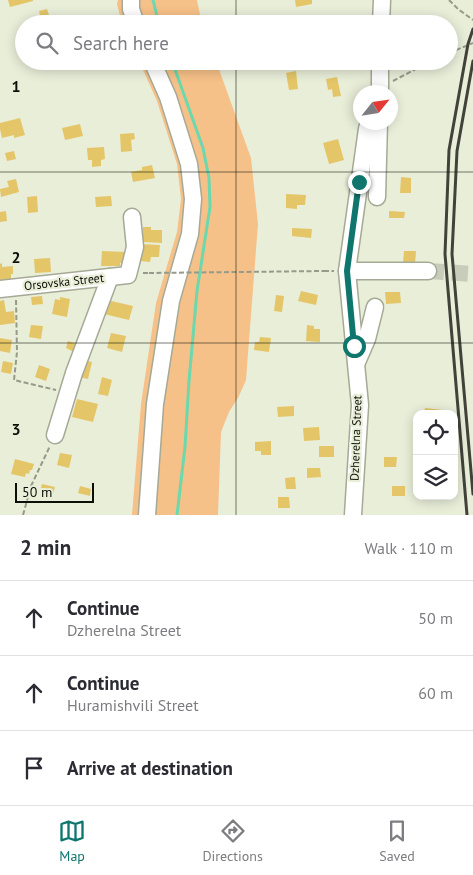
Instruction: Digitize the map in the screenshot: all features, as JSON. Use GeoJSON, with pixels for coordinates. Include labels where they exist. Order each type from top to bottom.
{"type":"FeatureCollection","features":[{"type":"Feature","properties":{"kind":"street"},"geometry":{"type":"LineString","coordinates":[[131,0],[133,15]]}},
{"type":"Feature","properties":{"kind":"street"},"geometry":{"type":"LineString","coordinates":[[381,15],[382,0]]}},
{"type":"Feature","properties":{"kind":"street"},"geometry":{"type":"LineString","coordinates":[[147,515],[155,404],[171,301],[190,234],[193,199],[189,164],[168,97],[156,70]]}},
{"type":"Feature","properties":{"kind":"street"},"geometry":{"type":"LineString","coordinates":[[379,85],[380,70]]}},
{"type":"Feature","properties":{"kind":"street","name":"Dzherelna Street"},"geometry":{"type":"LineString","coordinates":[[353,515],[360,404],[347,271],[366,130]]}},
{"type":"Feature","properties":{"kind":"street"},"geometry":{"type":"LineString","coordinates":[[377,197],[379,130]]}},
{"type":"Feature","properties":{"kind":"street","name":"Orsovska Street"},"geometry":{"type":"LineString","coordinates":[[8,288],[128,275],[135,247],[132,217]]}},
{"type":"Feature","properties":{"kind":"street"},"geometry":{"type":"LineString","coordinates":[[347,271],[428,271]]}},
{"type":"Feature","properties":{"kind":"street"},"geometry":{"type":"LineString","coordinates":[[55,435],[74,373],[110,277]]}},
{"type":"Feature","properties":{"kind":"street"},"geometry":{"type":"LineString","coordinates":[[356,365],[367,339],[375,307]]}},
{"type":"Feature","properties":{"kind":"path"},"geometry":{"type":"LineString","coordinates":[[449,0],[458,10],[473,20]]}},
{"type":"Feature","properties":{"kind":"path"},"geometry":{"type":"LineString","coordinates":[[458,49],[473,43]]}},
{"type":"Feature","properties":{"kind":"path"},"geometry":{"type":"LineString","coordinates":[[389,85],[414,70]]}},
{"type":"Feature","properties":{"kind":"path"},"geometry":{"type":"LineString","coordinates":[[149,273],[324,271]]}},
{"type":"Feature","properties":{"kind":"path"},"geometry":{"type":"LineString","coordinates":[[8,288],[18,352],[14,380],[68,392]]}},
{"type":"Feature","properties":{"kind":"path"},"geometry":{"type":"LineString","coordinates":[[23,515],[31,486],[55,435]]}},
{"type":"Feature","properties":{"kind":"shaded area"},"geometry":{"type":"Polygon","coordinates":[[[118,0],[197,0],[200,15],[120,15],[118,0]]]}},
{"type":"Feature","properties":{"kind":"shaded area"},"geometry":{"type":"Polygon","coordinates":[[[143,70],[219,70],[251,158],[258,224],[246,380],[221,432],[218,515],[132,515],[141,404],[156,303],[177,232],[181,199],[177,164],[157,101],[143,70]]]}},
{"type":"Feature","properties":{"kind":"building"},"geometry":{"type":"Polygon","coordinates":[[[8,0],[33,0],[33,1],[10,7],[8,0]]]}},
{"type":"Feature","properties":{"kind":"building"},"geometry":{"type":"Polygon","coordinates":[[[295,0],[312,0],[312,4],[296,7],[295,0]]]}},
{"type":"Feature","properties":{"kind":"building"},"geometry":{"type":"Polygon","coordinates":[[[47,9],[49,15],[40,15],[39,11],[47,9]]]}},
{"type":"Feature","properties":{"kind":"building"},"geometry":{"type":"Polygon","coordinates":[[[296,71],[298,89],[289,90],[286,73],[296,71]]]}},
{"type":"Feature","properties":{"kind":"building"},"geometry":{"type":"Polygon","coordinates":[[[337,77],[341,96],[333,97],[332,89],[328,90],[326,79],[337,77]]]}},
{"type":"Feature","properties":{"kind":"building"},"geometry":{"type":"Polygon","coordinates":[[[20,118],[25,135],[14,138],[14,135],[2,138],[0,123],[20,118]]]}},
{"type":"Feature","properties":{"kind":"building"},"geometry":{"type":"Polygon","coordinates":[[[80,124],[83,136],[65,140],[62,128],[80,124]]]}},
{"type":"Feature","properties":{"kind":"building"},"geometry":{"type":"Polygon","coordinates":[[[134,133],[135,139],[131,140],[132,151],[121,152],[120,134],[134,133]]]}},
{"type":"Feature","properties":{"kind":"building"},"geometry":{"type":"Polygon","coordinates":[[[338,139],[344,160],[329,164],[323,143],[338,139]]]}},
{"type":"Feature","properties":{"kind":"building"},"geometry":{"type":"Polygon","coordinates":[[[104,147],[105,159],[101,160],[101,166],[92,167],[92,160],[88,160],[87,148],[104,147]]]}},
{"type":"Feature","properties":{"kind":"building"},"geometry":{"type":"Polygon","coordinates":[[[14,151],[16,159],[7,161],[5,153],[14,151]]]}},
{"type":"Feature","properties":{"kind":"building"},"geometry":{"type":"Polygon","coordinates":[[[152,165],[155,178],[133,182],[131,172],[142,170],[142,167],[152,165]]]}},
{"type":"Feature","properties":{"kind":"building"},"geometry":{"type":"Polygon","coordinates":[[[401,177],[411,178],[411,193],[400,193],[401,177]]]}},
{"type":"Feature","properties":{"kind":"building"},"geometry":{"type":"Polygon","coordinates":[[[16,179],[19,192],[1,197],[0,189],[9,187],[7,181],[16,179]]]}},
{"type":"Feature","properties":{"kind":"building"},"geometry":{"type":"Polygon","coordinates":[[[286,194],[306,195],[305,205],[297,205],[297,209],[286,208],[286,194]]]}},
{"type":"Feature","properties":{"kind":"building"},"geometry":{"type":"Polygon","coordinates":[[[37,196],[38,212],[28,213],[27,197],[37,196]]]}},
{"type":"Feature","properties":{"kind":"building"},"geometry":{"type":"Polygon","coordinates":[[[111,196],[112,206],[96,207],[95,197],[111,196]]]}},
{"type":"Feature","properties":{"kind":"building"},"geometry":{"type":"Polygon","coordinates":[[[6,211],[7,221],[0,222],[0,212],[6,211]]]}},
{"type":"Feature","properties":{"kind":"building"},"geometry":{"type":"Polygon","coordinates":[[[389,211],[405,212],[404,218],[389,218],[389,211]]]}},
{"type":"Feature","properties":{"kind":"building"},"geometry":{"type":"Polygon","coordinates":[[[143,227],[151,227],[151,230],[162,230],[162,243],[143,242],[143,227]]]}},
{"type":"Feature","properties":{"kind":"building"},"geometry":{"type":"Polygon","coordinates":[[[292,228],[312,229],[311,238],[292,236],[292,228]]]}},
{"type":"Feature","properties":{"kind":"building"},"geometry":{"type":"Polygon","coordinates":[[[140,244],[160,245],[159,257],[151,257],[150,262],[140,261],[140,244]]]}},
{"type":"Feature","properties":{"kind":"building"},"geometry":{"type":"Polygon","coordinates":[[[102,251],[126,252],[126,263],[120,263],[120,266],[101,266],[102,251]]]}},
{"type":"Feature","properties":{"kind":"building"},"geometry":{"type":"Polygon","coordinates":[[[404,251],[416,251],[415,264],[403,263],[404,251]]]}},
{"type":"Feature","properties":{"kind":"building"},"geometry":{"type":"Polygon","coordinates":[[[50,258],[51,272],[35,273],[34,259],[50,258]]]}},
{"type":"Feature","properties":{"kind":"building"},"geometry":{"type":"Polygon","coordinates":[[[2,263],[2,267],[13,266],[11,279],[0,280],[0,264],[2,263]]]}},
{"type":"Feature","properties":{"kind":"building"},"geometry":{"type":"Polygon","coordinates":[[[301,291],[318,295],[316,305],[298,301],[301,291]]]}},
{"type":"Feature","properties":{"kind":"building"},"geometry":{"type":"Polygon","coordinates":[[[385,292],[400,292],[401,303],[386,304],[385,292]]]}},
{"type":"Feature","properties":{"kind":"building"},"geometry":{"type":"Polygon","coordinates":[[[276,295],[284,296],[282,312],[274,311],[276,295]]]}},
{"type":"Feature","properties":{"kind":"building"},"geometry":{"type":"Polygon","coordinates":[[[42,296],[43,304],[32,305],[31,297],[42,296]]]}},
{"type":"Feature","properties":{"kind":"building"},"geometry":{"type":"Polygon","coordinates":[[[60,297],[70,299],[67,317],[52,314],[55,299],[60,300],[60,297]]]}},
{"type":"Feature","properties":{"kind":"building"},"geometry":{"type":"Polygon","coordinates":[[[4,300],[6,312],[14,311],[15,323],[0,325],[0,301],[4,300]]]}},
{"type":"Feature","properties":{"kind":"building"},"geometry":{"type":"Polygon","coordinates":[[[107,300],[133,306],[129,320],[104,314],[107,300]]]}},
{"type":"Feature","properties":{"kind":"building"},"geometry":{"type":"Polygon","coordinates":[[[31,325],[43,326],[41,339],[29,337],[31,325]]]}},
{"type":"Feature","properties":{"kind":"building"},"geometry":{"type":"Polygon","coordinates":[[[307,325],[314,326],[314,329],[320,329],[320,342],[306,341],[307,325]]]}},
{"type":"Feature","properties":{"kind":"building"},"geometry":{"type":"Polygon","coordinates":[[[111,333],[126,336],[122,352],[107,348],[111,333]]]}},
{"type":"Feature","properties":{"kind":"building"},"geometry":{"type":"Polygon","coordinates":[[[260,337],[271,338],[269,352],[254,350],[255,342],[259,342],[260,337]]]}},
{"type":"Feature","properties":{"kind":"building"},"geometry":{"type":"Polygon","coordinates":[[[0,338],[12,340],[10,353],[0,351],[0,338]]]}},
{"type":"Feature","properties":{"kind":"building"},"geometry":{"type":"Polygon","coordinates":[[[68,341],[77,344],[74,352],[66,348],[68,341]]]}},
{"type":"Feature","properties":{"kind":"building"},"geometry":{"type":"Polygon","coordinates":[[[83,360],[92,362],[88,379],[79,377],[83,360]]]}},
{"type":"Feature","properties":{"kind":"building"},"geometry":{"type":"Polygon","coordinates":[[[3,361],[13,363],[11,374],[1,372],[3,361]]]}},
{"type":"Feature","properties":{"kind":"building"},"geometry":{"type":"Polygon","coordinates":[[[39,365],[50,369],[46,381],[35,377],[39,365]]]}},
{"type":"Feature","properties":{"kind":"building"},"geometry":{"type":"Polygon","coordinates":[[[102,377],[112,380],[108,396],[98,394],[102,377]]]}},
{"type":"Feature","properties":{"kind":"building"},"geometry":{"type":"Polygon","coordinates":[[[77,399],[98,404],[93,422],[72,417],[77,399]]]}},
{"type":"Feature","properties":{"kind":"building"},"geometry":{"type":"Polygon","coordinates":[[[294,406],[294,416],[278,417],[277,407],[294,406]]]}},
{"type":"Feature","properties":{"kind":"building"},"geometry":{"type":"Polygon","coordinates":[[[425,408],[443,410],[425,410],[425,408]]]}},
{"type":"Feature","properties":{"kind":"building"},"geometry":{"type":"Polygon","coordinates":[[[319,427],[320,440],[304,441],[303,428],[319,427]]]}},
{"type":"Feature","properties":{"kind":"building"},"geometry":{"type":"Polygon","coordinates":[[[271,441],[271,455],[261,455],[261,451],[255,451],[255,442],[271,441]]]}},
{"type":"Feature","properties":{"kind":"building"},"geometry":{"type":"Polygon","coordinates":[[[319,446],[334,446],[334,457],[319,457],[319,446]]]}},
{"type":"Feature","properties":{"kind":"building"},"geometry":{"type":"Polygon","coordinates":[[[60,453],[72,455],[69,468],[57,465],[60,453]]]}},
{"type":"Feature","properties":{"kind":"building"},"geometry":{"type":"Polygon","coordinates":[[[384,457],[397,457],[396,467],[384,467],[384,457]]]}},
{"type":"Feature","properties":{"kind":"building"},"geometry":{"type":"Polygon","coordinates":[[[15,459],[34,464],[32,470],[30,470],[29,474],[26,473],[25,477],[11,474],[15,459]]]}},
{"type":"Feature","properties":{"kind":"building"},"geometry":{"type":"Polygon","coordinates":[[[307,468],[320,468],[321,477],[307,478],[307,468]]]}},
{"type":"Feature","properties":{"kind":"building"},"geometry":{"type":"Polygon","coordinates":[[[295,477],[296,489],[286,489],[285,478],[295,477]]]}},
{"type":"Feature","properties":{"kind":"building"},"geometry":{"type":"Polygon","coordinates":[[[42,484],[55,487],[53,494],[40,491],[42,484]]]}},
{"type":"Feature","properties":{"kind":"building"},"geometry":{"type":"Polygon","coordinates":[[[80,486],[91,489],[90,496],[78,493],[80,486]]]}},
{"type":"Feature","properties":{"kind":"building"},"geometry":{"type":"Polygon","coordinates":[[[392,486],[405,486],[405,496],[392,496],[392,486]]]}},
{"type":"Feature","properties":{"kind":"building"},"geometry":{"type":"Polygon","coordinates":[[[278,497],[289,497],[290,508],[278,508],[278,497]]]}},
{"type":"Feature","properties":{"kind":"waterway"},"geometry":{"type":"LineString","coordinates":[[153,0],[157,15]]}},
{"type":"Feature","properties":{"kind":"waterway"},"geometry":{"type":"LineString","coordinates":[[175,70],[203,148],[209,178],[210,207],[197,291],[185,447],[177,515]]}},
{"type":"Feature","properties":{"kind":"tunnel"},"geometry":{"type":"LineString","coordinates":[[428,271],[473,274]]}},
{"type":"Feature","properties":{"kind":"railway"},"geometry":{"type":"LineString","coordinates":[[467,515],[445,254],[449,150],[468,44],[473,29]]}},
{"type":"Feature","properties":{"kind":"railway"},"geometry":{"type":"LineString","coordinates":[[473,61],[457,151],[452,254],[473,494]]}},
{"type":"Feature","properties":{"kind":"route"},"geometry":{"type":"LineString","coordinates":[[354,346],[347,271],[359,182]]}}]}
